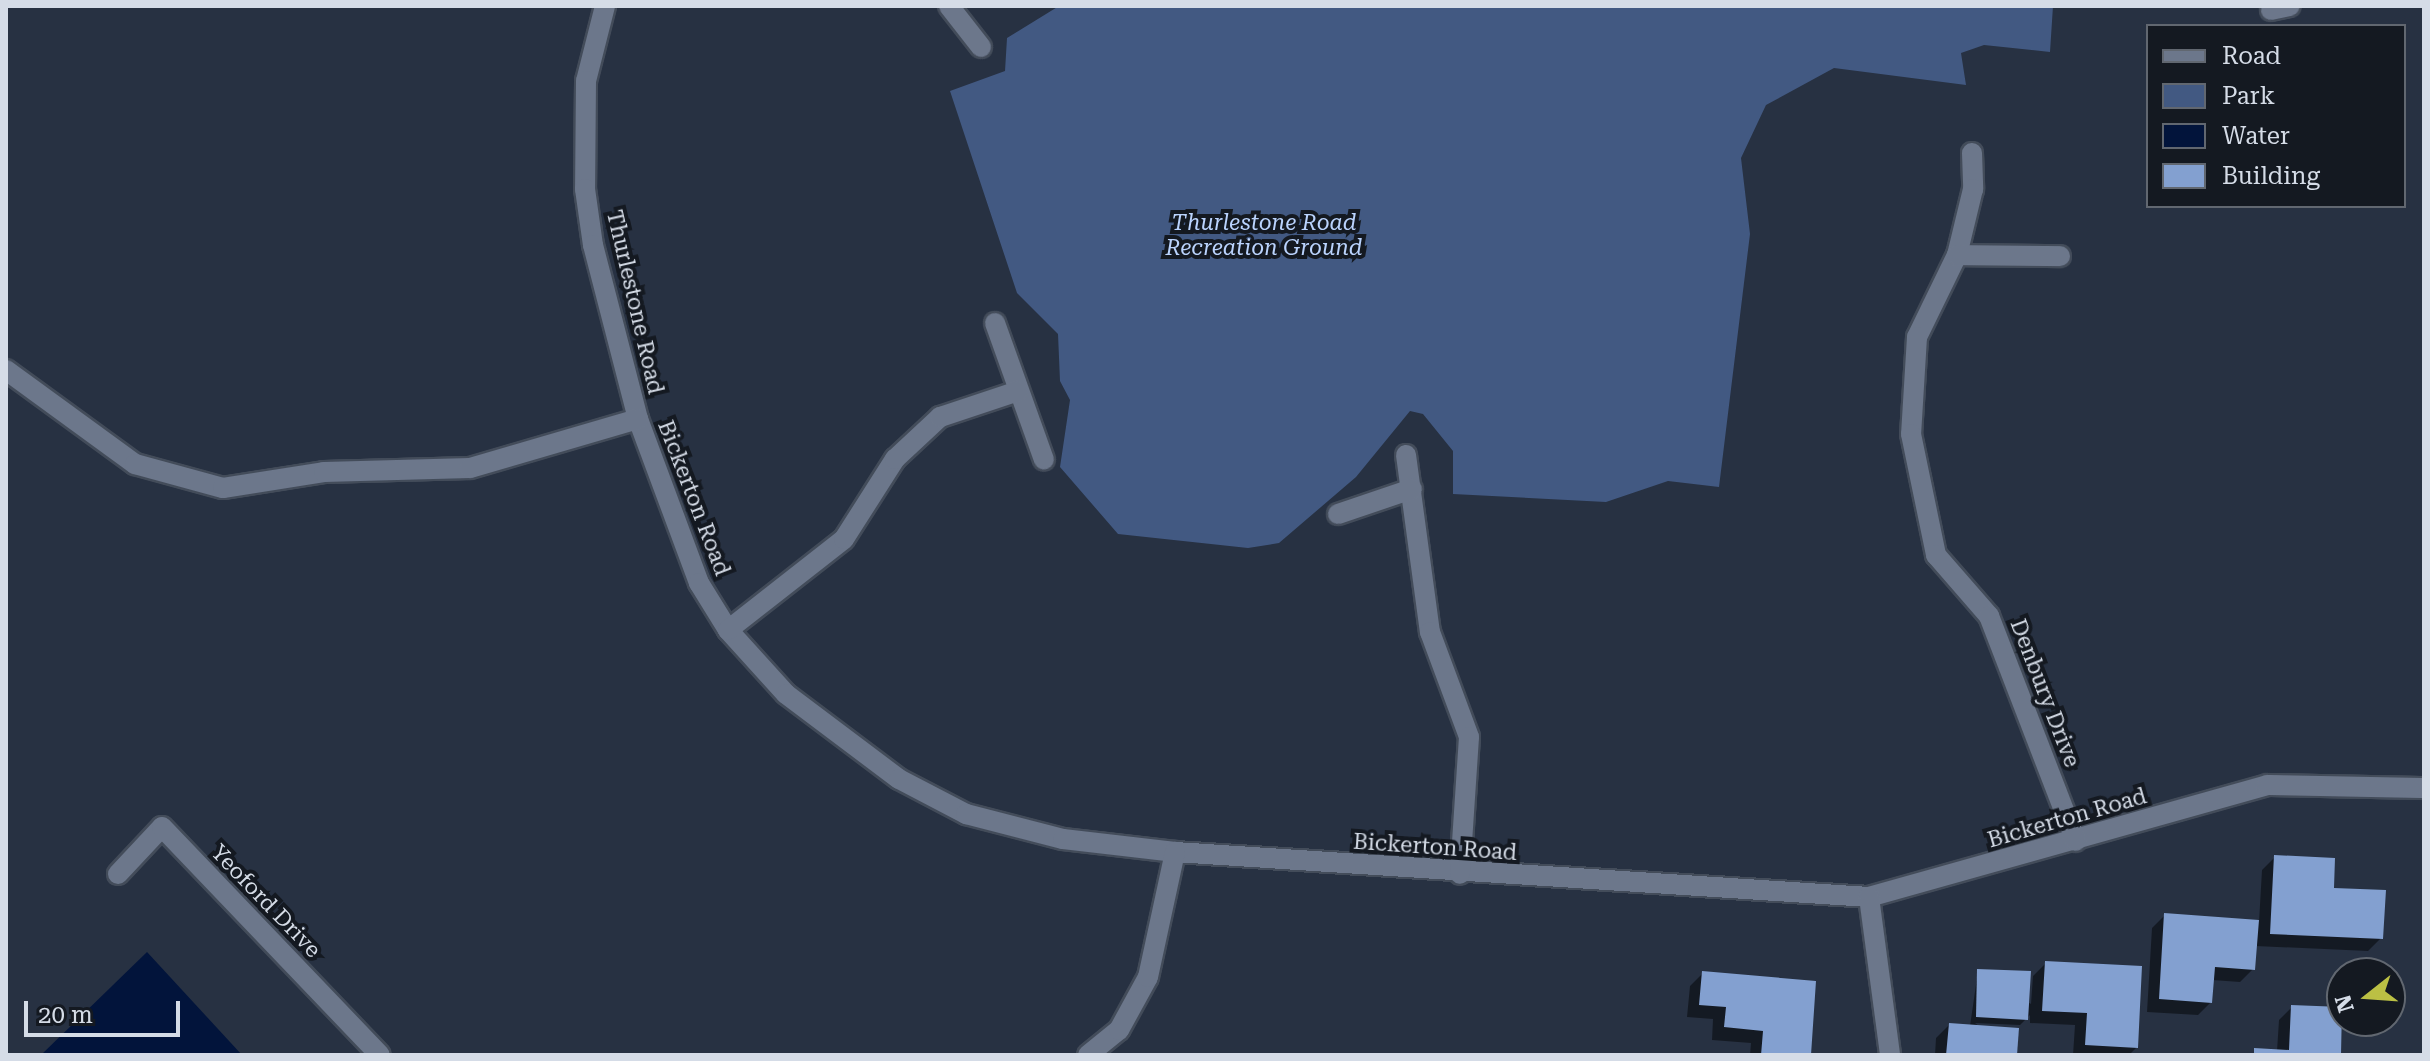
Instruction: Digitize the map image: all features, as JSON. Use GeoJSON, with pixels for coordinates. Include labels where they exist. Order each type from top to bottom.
{"type":"FeatureCollection","features":[{"type":"Feature","properties":{"kind":"street","name":"Thurlestone Road"},"geometry":{"type":"LineString","coordinates":[[605,6],[586,81],[585,189],[638,419]]}},
{"type":"Feature","properties":{"kind":"street"},"geometry":{"type":"LineString","coordinates":[[949,6],[981,47]]}},
{"type":"Feature","properties":{"kind":"street","name":"Denbury Drive"},"geometry":{"type":"LineString","coordinates":[[1972,153],[1973,189],[1957,255],[1917,337],[1911,434],[1936,555],[1989,616],[2076,841]]}},
{"type":"Feature","properties":{"kind":"street"},"geometry":{"type":"LineString","coordinates":[[1957,255],[2060,256]]}},
{"type":"Feature","properties":{"kind":"street"},"geometry":{"type":"LineString","coordinates":[[995,323],[1044,460]]}},
{"type":"Feature","properties":{"kind":"street"},"geometry":{"type":"LineString","coordinates":[[6,370],[135,464],[223,488],[324,472],[470,468],[638,419]]}},
{"type":"Feature","properties":{"kind":"street"},"geometry":{"type":"LineString","coordinates":[[728,630],[844,539],[895,459],[940,417],[1018,391]]}},
{"type":"Feature","properties":{"kind":"street","name":"Bickerton Road"},"geometry":{"type":"LineString","coordinates":[[638,419],[699,583],[728,630],[786,694],[929,797],[1063,839],[1175,852],[1460,874],[1869,897],[2267,785],[2424,788]]}},
{"type":"Feature","properties":{"kind":"street"},"geometry":{"type":"LineString","coordinates":[[1406,455],[1430,632],[1469,737],[1460,874]]}},
{"type":"Feature","properties":{"kind":"street"},"geometry":{"type":"LineString","coordinates":[[1338,514],[1412,489]]}},
{"type":"Feature","properties":{"kind":"street","name":"Yeoford Drive"},"geometry":{"type":"LineString","coordinates":[[118,874],[162,827],[380,1055]]}},
{"type":"Feature","properties":{"kind":"street"},"geometry":{"type":"LineString","coordinates":[[1088,1055],[1119,1030],[1148,977],[1175,852]]}},
{"type":"Feature","properties":{"kind":"street"},"geometry":{"type":"LineString","coordinates":[[1869,897],[1890,1055]]}},
{"type":"Feature","properties":{"kind":"green space","name":"Thurlestone Road Recreation Ground"},"geometry":{"type":"Polygon","coordinates":[[[1059,6],[2053,6],[2050,52],[1984,45],[1961,53],[1966,85],[1834,68],[1766,105],[1741,158],[1750,234],[1719,487],[1668,481],[1606,502],[1453,494],[1453,451],[1423,414],[1410,411],[1356,477],[1279,543],[1248,548],[1118,534],[1060,467],[1070,400],[1060,381],[1058,334],[1017,293],[950,91],[1005,71],[1007,38],[1059,6]]]}},
{"type":"Feature","properties":{"kind":"water"},"geometry":{"type":"Polygon","coordinates":[[[147,952],[242,1055],[41,1055],[147,952]]]}},
{"type":"Feature","properties":{"kind":"building"},"geometry":{"type":"Polygon","coordinates":[[[2274,855],[2335,858],[2334,888],[2386,890],[2383,939],[2270,934],[2274,855]]]}},
{"type":"Feature","properties":{"kind":"building"},"geometry":{"type":"Polygon","coordinates":[[[2164,913],[2259,920],[2255,970],[2215,967],[2212,1003],[2159,999],[2164,913]]]}},
{"type":"Feature","properties":{"kind":"building"},"geometry":{"type":"Polygon","coordinates":[[[2045,961],[2142,966],[2138,1048],[2085,1045],[2087,1013],[2042,1011],[2045,961]]]}},
{"type":"Feature","properties":{"kind":"building"},"geometry":{"type":"Polygon","coordinates":[[[1977,969],[2031,971],[2028,1020],[1976,1017],[1977,969]]]}},
{"type":"Feature","properties":{"kind":"building"},"geometry":{"type":"Polygon","coordinates":[[[1702,971],[1816,981],[1811,1055],[1761,1055],[1763,1031],[1724,1027],[1726,1007],[1699,1005],[1702,971]]]}},
{"type":"Feature","properties":{"kind":"building"},"geometry":{"type":"Polygon","coordinates":[[[2291,1005],[2326,1006],[2326,1037],[2341,1037],[2341,1055],[2254,1055],[2254,1048],[2289,1050],[2291,1005]]]}},
{"type":"Feature","properties":{"kind":"building"},"geometry":{"type":"Polygon","coordinates":[[[1949,1023],[2019,1028],[2017,1055],[1946,1055],[1949,1023]]]}}]}
